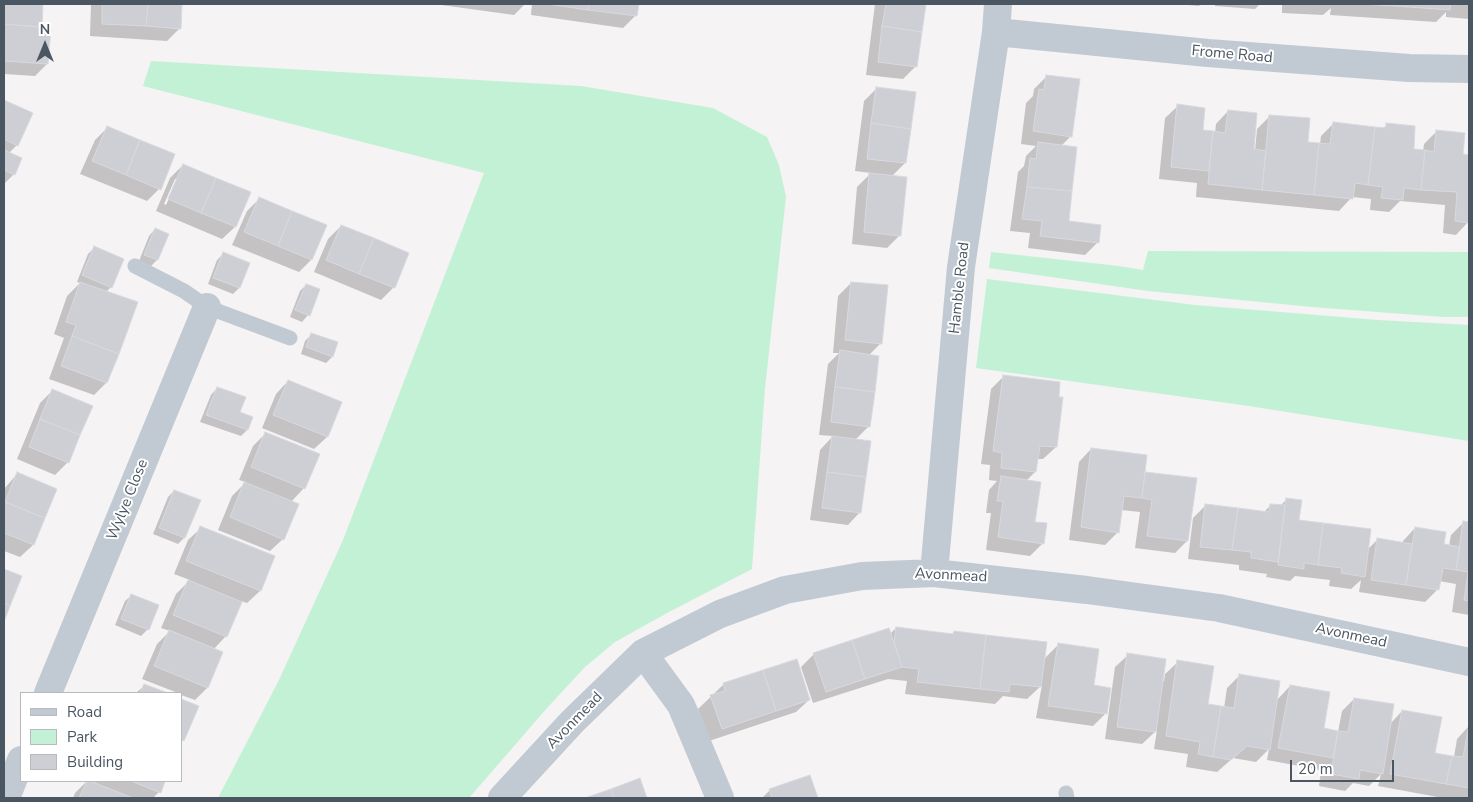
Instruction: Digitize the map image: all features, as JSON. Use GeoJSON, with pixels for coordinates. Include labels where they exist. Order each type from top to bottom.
{"type":"FeatureCollection","features":[{"type":"Feature","properties":{"kind":"street","name":"Hamble Road"},"geometry":{"type":"LineString","coordinates":[[934,573],[961,267],[996,32],[998,4]]}},
{"type":"Feature","properties":{"kind":"street","name":"Frome Road"},"geometry":{"type":"LineString","coordinates":[[996,32],[1208,53],[1409,68],[1469,69]]}},
{"type":"Feature","properties":{"kind":"street","name":"Wylye Close"},"geometry":{"type":"LineString","coordinates":[[48,692],[207,307]]}},
{"type":"Feature","properties":{"kind":"street","name":"Avonmead"},"geometry":{"type":"LineString","coordinates":[[502,798],[572,722],[643,653],[720,614],[785,590],[862,576],[934,573],[1088,590],[1220,608],[1469,662]]}},
{"type":"Feature","properties":{"kind":"street"},"geometry":{"type":"LineString","coordinates":[[643,653],[681,705],[720,798]]}},
{"type":"Feature","properties":{"kind":"street"},"geometry":{"type":"LineString","coordinates":[[6,798],[20,763]]}},
{"type":"Feature","properties":{"kind":"lane"},"geometry":{"type":"LineString","coordinates":[[135,266],[171,284],[207,307],[290,338]]}},
{"type":"Feature","properties":{"kind":"green space"},"geometry":{"type":"Polygon","coordinates":[[[151,61],[581,86],[713,108],[767,137],[779,165],[786,197],[765,388],[752,569],[615,642],[585,667],[469,798],[218,798],[279,680],[343,540],[484,173],[143,86],[151,61]]]}},
{"type":"Feature","properties":{"kind":"green space"},"geometry":{"type":"Polygon","coordinates":[[[1148,251],[1469,252],[1469,317],[1443,317],[1312,307],[1148,291],[989,268],[991,252],[1143,270],[1148,251]]]}},
{"type":"Feature","properties":{"kind":"green space"},"geometry":{"type":"Polygon","coordinates":[[[987,279],[1195,305],[1378,320],[1469,325],[1469,441],[1249,406],[976,368],[987,279]]]}},
{"type":"Feature","properties":{"kind":"building"},"geometry":{"type":"Polygon","coordinates":[[[4,4],[43,4],[42,27],[4,24],[4,4]]]}},
{"type":"Feature","properties":{"kind":"building"},"geometry":{"type":"Polygon","coordinates":[[[102,4],[148,4],[146,26],[102,24],[102,4]]]}},
{"type":"Feature","properties":{"kind":"building"},"geometry":{"type":"Polygon","coordinates":[[[148,4],[182,4],[181,29],[146,26],[148,4]]]}},
{"type":"Feature","properties":{"kind":"building"},"geometry":{"type":"Polygon","coordinates":[[[547,4],[589,4],[588,10],[547,4]]]}},
{"type":"Feature","properties":{"kind":"building"},"geometry":{"type":"Polygon","coordinates":[[[589,4],[639,4],[637,16],[588,10],[589,4]]]}},
{"type":"Feature","properties":{"kind":"building"},"geometry":{"type":"Polygon","coordinates":[[[886,4],[926,4],[922,32],[882,26],[886,4]]]}},
{"type":"Feature","properties":{"kind":"building"},"geometry":{"type":"Polygon","coordinates":[[[1359,4],[1395,4],[1395,6],[1359,4]]]}},
{"type":"Feature","properties":{"kind":"building"},"geometry":{"type":"Polygon","coordinates":[[[1395,4],[1451,4],[1450,10],[1395,6],[1395,4]]]}},
{"type":"Feature","properties":{"kind":"building"},"geometry":{"type":"Polygon","coordinates":[[[4,24],[51,28],[48,64],[4,61],[4,24]]]}},
{"type":"Feature","properties":{"kind":"building"},"geometry":{"type":"Polygon","coordinates":[[[882,26],[922,32],[917,67],[878,62],[882,26]]]}},
{"type":"Feature","properties":{"kind":"building"},"geometry":{"type":"Polygon","coordinates":[[[1046,75],[1080,79],[1072,137],[1033,131],[1039,89],[1044,90],[1046,75]]]}},
{"type":"Feature","properties":{"kind":"building"},"geometry":{"type":"Polygon","coordinates":[[[876,87],[916,92],[911,129],[871,123],[876,87]]]}},
{"type":"Feature","properties":{"kind":"building"},"geometry":{"type":"Polygon","coordinates":[[[4,100],[33,113],[18,146],[4,139],[4,100]]]}},
{"type":"Feature","properties":{"kind":"building"},"geometry":{"type":"Polygon","coordinates":[[[1177,104],[1205,108],[1203,130],[1213,131],[1209,171],[1171,167],[1177,104]]]}},
{"type":"Feature","properties":{"kind":"building"},"geometry":{"type":"Polygon","coordinates":[[[1228,110],[1257,113],[1254,149],[1266,151],[1262,190],[1208,184],[1213,131],[1225,133],[1228,110]]]}},
{"type":"Feature","properties":{"kind":"building"},"geometry":{"type":"Polygon","coordinates":[[[1269,115],[1310,118],[1308,142],[1319,143],[1314,195],[1262,190],[1269,115]]]}},
{"type":"Feature","properties":{"kind":"building"},"geometry":{"type":"Polygon","coordinates":[[[1333,122],[1375,127],[1368,185],[1355,183],[1353,199],[1314,195],[1319,143],[1330,144],[1333,122]]]}},
{"type":"Feature","properties":{"kind":"building"},"geometry":{"type":"Polygon","coordinates":[[[871,123],[911,129],[906,163],[867,159],[871,123]]]}},
{"type":"Feature","properties":{"kind":"building"},"geometry":{"type":"Polygon","coordinates":[[[1386,123],[1415,126],[1414,149],[1425,150],[1421,190],[1404,188],[1403,200],[1381,198],[1383,187],[1368,185],[1375,127],[1386,128],[1386,123]]]}},
{"type":"Feature","properties":{"kind":"building"},"geometry":{"type":"Polygon","coordinates":[[[107,126],[140,140],[126,175],[92,161],[107,126]]]}},
{"type":"Feature","properties":{"kind":"building"},"geometry":{"type":"Polygon","coordinates":[[[1436,130],[1465,133],[1463,154],[1469,155],[1469,223],[1455,221],[1457,192],[1421,190],[1425,150],[1434,152],[1436,130]]]}},
{"type":"Feature","properties":{"kind":"building"},"geometry":{"type":"Polygon","coordinates":[[[140,140],[175,154],[161,190],[126,175],[140,140]]]}},
{"type":"Feature","properties":{"kind":"building"},"geometry":{"type":"Polygon","coordinates":[[[1038,142],[1077,147],[1072,191],[1027,187],[1030,158],[1036,159],[1038,142]]]}},
{"type":"Feature","properties":{"kind":"building"},"geometry":{"type":"Polygon","coordinates":[[[4,150],[22,158],[15,175],[4,170],[4,150]]]}},
{"type":"Feature","properties":{"kind":"building"},"geometry":{"type":"Polygon","coordinates":[[[183,164],[216,178],[201,213],[168,199],[183,164]]]}},
{"type":"Feature","properties":{"kind":"building"},"geometry":{"type":"Polygon","coordinates":[[[869,173],[907,177],[901,236],[864,232],[869,173]]]}},
{"type":"Feature","properties":{"kind":"building"},"geometry":{"type":"Polygon","coordinates":[[[216,178],[251,192],[236,227],[201,213],[216,178]]]}},
{"type":"Feature","properties":{"kind":"building"},"geometry":{"type":"Polygon","coordinates":[[[1027,187],[1072,191],[1069,221],[1101,225],[1099,243],[1040,236],[1042,221],[1022,219],[1027,187]]]}},
{"type":"Feature","properties":{"kind":"building"},"geometry":{"type":"Polygon","coordinates":[[[259,197],[292,211],[278,246],[244,232],[259,197]]]}},
{"type":"Feature","properties":{"kind":"building"},"geometry":{"type":"Polygon","coordinates":[[[292,211],[327,225],[312,260],[278,246],[292,211]]]}},
{"type":"Feature","properties":{"kind":"building"},"geometry":{"type":"Polygon","coordinates":[[[341,225],[374,238],[359,274],[326,260],[341,225]]]}},
{"type":"Feature","properties":{"kind":"building"},"geometry":{"type":"Polygon","coordinates":[[[155,228],[169,234],[158,260],[144,255],[155,228]]]}},
{"type":"Feature","properties":{"kind":"building"},"geometry":{"type":"Polygon","coordinates":[[[374,238],[409,253],[395,288],[359,274],[374,238]]]}},
{"type":"Feature","properties":{"kind":"building"},"geometry":{"type":"Polygon","coordinates":[[[94,246],[124,259],[112,288],[82,275],[94,246]]]}},
{"type":"Feature","properties":{"kind":"building"},"geometry":{"type":"Polygon","coordinates":[[[223,252],[250,263],[240,288],[213,278],[223,252]]]}},
{"type":"Feature","properties":{"kind":"building"},"geometry":{"type":"Polygon","coordinates":[[[80,282],[138,302],[119,354],[72,336],[76,325],[66,322],[80,282]]]}},
{"type":"Feature","properties":{"kind":"building"},"geometry":{"type":"Polygon","coordinates":[[[851,282],[888,285],[882,344],[845,340],[851,282]]]}},
{"type":"Feature","properties":{"kind":"building"},"geometry":{"type":"Polygon","coordinates":[[[306,284],[320,289],[310,316],[295,310],[306,284]]]}},
{"type":"Feature","properties":{"kind":"building"},"geometry":{"type":"Polygon","coordinates":[[[311,333],[338,342],[333,357],[306,347],[311,333]]]}},
{"type":"Feature","properties":{"kind":"building"},"geometry":{"type":"Polygon","coordinates":[[[72,336],[119,354],[107,383],[61,366],[72,336]]]}},
{"type":"Feature","properties":{"kind":"building"},"geometry":{"type":"Polygon","coordinates":[[[840,350],[879,356],[875,392],[835,387],[840,350]]]}},
{"type":"Feature","properties":{"kind":"building"},"geometry":{"type":"Polygon","coordinates":[[[1003,375],[1060,382],[1059,397],[1063,397],[1057,447],[1040,446],[1036,472],[1001,468],[1002,453],[993,451],[1003,375]]]}},
{"type":"Feature","properties":{"kind":"building"},"geometry":{"type":"Polygon","coordinates":[[[288,380],[342,402],[328,437],[273,415],[288,380]]]}},
{"type":"Feature","properties":{"kind":"building"},"geometry":{"type":"Polygon","coordinates":[[[217,387],[246,397],[240,412],[253,417],[248,430],[206,415],[217,387]]]}},
{"type":"Feature","properties":{"kind":"building"},"geometry":{"type":"Polygon","coordinates":[[[835,387],[875,392],[870,427],[831,422],[835,387]]]}},
{"type":"Feature","properties":{"kind":"building"},"geometry":{"type":"Polygon","coordinates":[[[52,389],[93,406],[80,435],[40,419],[52,389]]]}},
{"type":"Feature","properties":{"kind":"building"},"geometry":{"type":"Polygon","coordinates":[[[40,419],[80,435],[69,463],[29,447],[40,419]]]}},
{"type":"Feature","properties":{"kind":"building"},"geometry":{"type":"Polygon","coordinates":[[[265,432],[320,454],[305,489],[251,467],[265,432]]]}},
{"type":"Feature","properties":{"kind":"building"},"geometry":{"type":"Polygon","coordinates":[[[832,436],[871,441],[866,477],[827,472],[832,436]]]}},
{"type":"Feature","properties":{"kind":"building"},"geometry":{"type":"Polygon","coordinates":[[[1091,448],[1147,455],[1142,498],[1124,496],[1119,533],[1081,527],[1091,448]]]}},
{"type":"Feature","properties":{"kind":"building"},"geometry":{"type":"Polygon","coordinates":[[[17,472],[57,489],[45,518],[5,502],[17,472]]]}},
{"type":"Feature","properties":{"kind":"building"},"geometry":{"type":"Polygon","coordinates":[[[827,472],[866,477],[861,513],[822,508],[827,472]]]}},
{"type":"Feature","properties":{"kind":"building"},"geometry":{"type":"Polygon","coordinates":[[[1145,472],[1197,478],[1188,541],[1147,536],[1152,500],[1142,498],[1145,472]]]}},
{"type":"Feature","properties":{"kind":"building"},"geometry":{"type":"Polygon","coordinates":[[[1001,476],[1041,482],[1035,522],[1047,523],[1044,544],[998,537],[1003,501],[997,501],[1001,476]]]}},
{"type":"Feature","properties":{"kind":"building"},"geometry":{"type":"Polygon","coordinates":[[[244,482],[299,504],[284,540],[230,517],[244,482]]]}},
{"type":"Feature","properties":{"kind":"building"},"geometry":{"type":"Polygon","coordinates":[[[174,490],[201,500],[185,538],[159,528],[174,490]]]}},
{"type":"Feature","properties":{"kind":"building"},"geometry":{"type":"Polygon","coordinates":[[[1286,498],[1302,500],[1299,520],[1323,523],[1318,565],[1304,563],[1304,569],[1278,565],[1286,498]]]}},
{"type":"Feature","properties":{"kind":"building"},"geometry":{"type":"Polygon","coordinates":[[[5,502],[45,518],[34,545],[4,533],[5,502]]]}},
{"type":"Feature","properties":{"kind":"building"},"geometry":{"type":"Polygon","coordinates":[[[1205,504],[1238,508],[1232,550],[1200,547],[1205,504]]]}},
{"type":"Feature","properties":{"kind":"building"},"geometry":{"type":"Polygon","coordinates":[[[1270,504],[1285,505],[1278,562],[1251,558],[1251,552],[1232,550],[1238,508],[1269,512],[1270,504]]]}},
{"type":"Feature","properties":{"kind":"building"},"geometry":{"type":"Polygon","coordinates":[[[1463,521],[1469,522],[1469,601],[1464,600],[1468,572],[1456,570],[1463,521]]]}},
{"type":"Feature","properties":{"kind":"building"},"geometry":{"type":"Polygon","coordinates":[[[1323,523],[1371,529],[1365,577],[1341,573],[1342,568],[1318,565],[1323,523]]]}},
{"type":"Feature","properties":{"kind":"building"},"geometry":{"type":"Polygon","coordinates":[[[200,526],[275,556],[261,591],[186,561],[200,526]]]}},
{"type":"Feature","properties":{"kind":"building"},"geometry":{"type":"Polygon","coordinates":[[[1415,527],[1446,532],[1444,544],[1460,547],[1456,570],[1443,568],[1439,590],[1406,585],[1415,527]]]}},
{"type":"Feature","properties":{"kind":"building"},"geometry":{"type":"Polygon","coordinates":[[[1377,538],[1412,544],[1406,585],[1371,580],[1377,538]]]}},
{"type":"Feature","properties":{"kind":"building"},"geometry":{"type":"Polygon","coordinates":[[[4,569],[22,576],[10,606],[4,603],[4,569]]]}},
{"type":"Feature","properties":{"kind":"building"},"geometry":{"type":"Polygon","coordinates":[[[188,580],[242,602],[227,637],[173,615],[188,580]]]}},
{"type":"Feature","properties":{"kind":"building"},"geometry":{"type":"Polygon","coordinates":[[[131,594],[159,605],[149,630],[121,619],[131,594]]]}},
{"type":"Feature","properties":{"kind":"building"},"geometry":{"type":"Polygon","coordinates":[[[4,603],[10,606],[4,622],[4,603]]]}},
{"type":"Feature","properties":{"kind":"building"},"geometry":{"type":"Polygon","coordinates":[[[896,627],[953,634],[954,631],[986,635],[980,689],[917,682],[919,669],[902,667],[894,642],[896,627]]]}},
{"type":"Feature","properties":{"kind":"building"},"geometry":{"type":"Polygon","coordinates":[[[889,628],[902,667],[865,679],[852,640],[889,628]]]}},
{"type":"Feature","properties":{"kind":"building"},"geometry":{"type":"Polygon","coordinates":[[[169,630],[223,652],[208,688],[154,666],[169,630]]]}},
{"type":"Feature","properties":{"kind":"building"},"geometry":{"type":"Polygon","coordinates":[[[986,635],[1047,642],[1041,687],[1010,684],[1009,692],[980,689],[986,635]]]}},
{"type":"Feature","properties":{"kind":"building"},"geometry":{"type":"Polygon","coordinates":[[[852,640],[865,679],[826,692],[813,653],[852,640]]]}},
{"type":"Feature","properties":{"kind":"building"},"geometry":{"type":"Polygon","coordinates":[[[1058,643],[1099,649],[1094,685],[1111,688],[1107,714],[1048,706],[1058,643]]]}},
{"type":"Feature","properties":{"kind":"building"},"geometry":{"type":"Polygon","coordinates":[[[1127,653],[1166,659],[1156,732],[1117,727],[1127,653]]]}},
{"type":"Feature","properties":{"kind":"building"},"geometry":{"type":"Polygon","coordinates":[[[797,659],[810,700],[776,711],[763,670],[797,659]]]}},
{"type":"Feature","properties":{"kind":"building"},"geometry":{"type":"Polygon","coordinates":[[[1177,660],[1214,666],[1208,704],[1221,706],[1213,757],[1198,754],[1200,742],[1166,736],[1177,660]]]}},
{"type":"Feature","properties":{"kind":"building"},"geometry":{"type":"Polygon","coordinates":[[[763,670],[776,711],[722,729],[710,695],[725,691],[723,683],[763,670]]]}},
{"type":"Feature","properties":{"kind":"building"},"geometry":{"type":"Polygon","coordinates":[[[1239,674],[1280,681],[1270,750],[1247,746],[1231,760],[1213,757],[1221,706],[1234,708],[1239,674]]]}},
{"type":"Feature","properties":{"kind":"building"},"geometry":{"type":"Polygon","coordinates":[[[144,684],[165,692],[140,692],[144,684]]]}},
{"type":"Feature","properties":{"kind":"building"},"geometry":{"type":"Polygon","coordinates":[[[1290,685],[1330,692],[1324,728],[1338,731],[1333,758],[1278,748],[1290,685]]]}},
{"type":"Feature","properties":{"kind":"building"},"geometry":{"type":"Polygon","coordinates":[[[1354,698],[1394,704],[1383,774],[1360,770],[1359,779],[1331,774],[1338,731],[1348,732],[1354,698]]]}},
{"type":"Feature","properties":{"kind":"building"},"geometry":{"type":"Polygon","coordinates":[[[182,699],[199,706],[184,741],[182,740],[182,699]]]}},
{"type":"Feature","properties":{"kind":"building"},"geometry":{"type":"Polygon","coordinates":[[[1402,710],[1442,717],[1435,753],[1452,756],[1446,784],[1390,774],[1402,710]]]}},
{"type":"Feature","properties":{"kind":"building"},"geometry":{"type":"Polygon","coordinates":[[[1469,725],[1469,788],[1446,784],[1452,756],[1463,757],[1469,725]]]}},
{"type":"Feature","properties":{"kind":"building"},"geometry":{"type":"Polygon","coordinates":[[[810,775],[818,798],[772,798],[769,789],[810,775]]]}},
{"type":"Feature","properties":{"kind":"building"},"geometry":{"type":"Polygon","coordinates":[[[640,778],[647,798],[614,798],[611,789],[640,778]]]}},
{"type":"Feature","properties":{"kind":"building"},"geometry":{"type":"Polygon","coordinates":[[[87,782],[93,782],[133,798],[79,798],[87,782]]]}},
{"type":"Feature","properties":{"kind":"building"},"geometry":{"type":"Polygon","coordinates":[[[134,782],[165,782],[161,793],[134,782]]]}},
{"type":"Feature","properties":{"kind":"building"},"geometry":{"type":"Polygon","coordinates":[[[611,789],[614,798],[585,798],[611,789]]]}}]}
